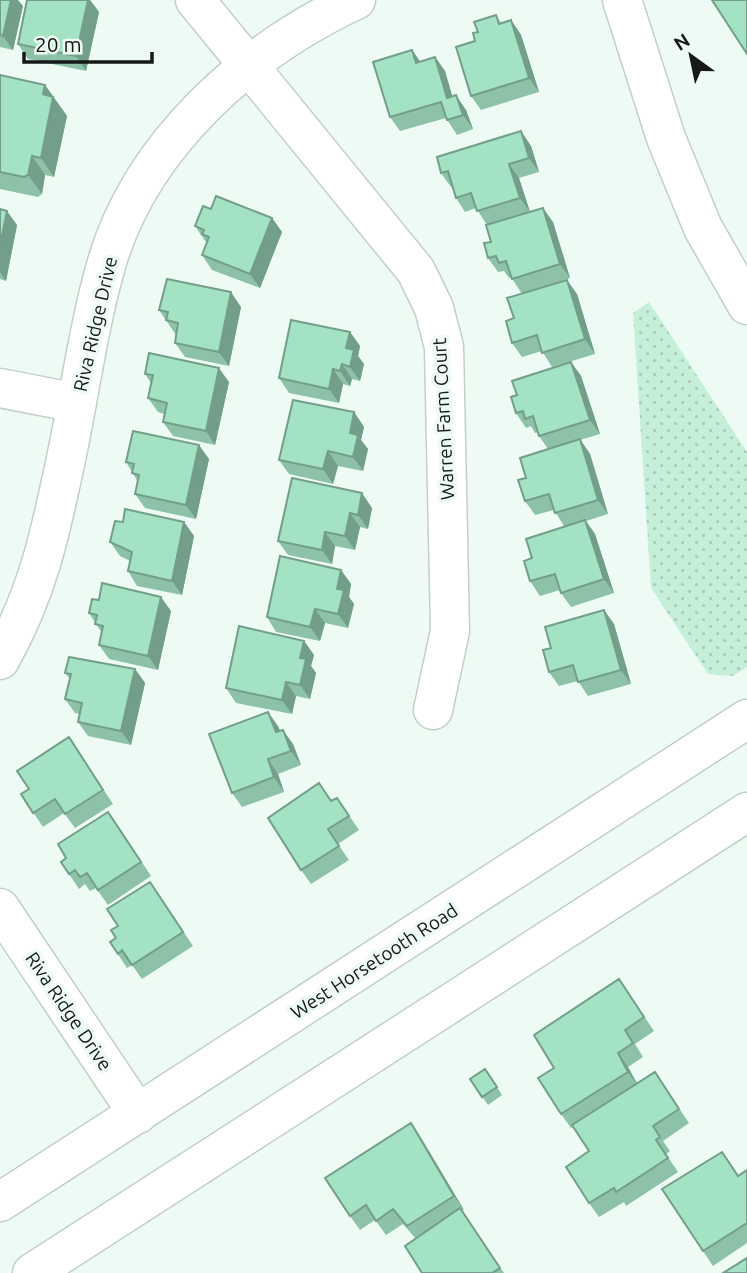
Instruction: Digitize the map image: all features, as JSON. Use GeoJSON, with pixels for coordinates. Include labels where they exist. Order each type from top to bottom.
{"type":"FeatureCollection","features":[{"type":"Feature","properties":{"kind":"street","name":"Warren Farm Court"},"geometry":{"type":"LineString","coordinates":[[195,0],[416,271],[434,307],[444,347],[450,631],[433,710]]}},
{"type":"Feature","properties":{"kind":"street","name":"Riva Ridge Drive"},"geometry":{"type":"LineString","coordinates":[[0,660],[20,626],[45,559],[107,261],[133,201],[160,158],[207,103],[249,65],[312,21],[356,0]]}},
{"type":"Feature","properties":{"kind":"street"},"geometry":{"type":"LineString","coordinates":[[622,0],[666,138],[703,228],[747,305]]}},
{"type":"Feature","properties":{"kind":"street"},"geometry":{"type":"LineString","coordinates":[[0,388],[77,403]]}},
{"type":"Feature","properties":{"kind":"street","name":"West Horsetooth Road"},"geometry":{"type":"LineString","coordinates":[[0,1202],[747,719]]}},
{"type":"Feature","properties":{"kind":"street"},"geometry":{"type":"LineString","coordinates":[[32,1273],[747,812]]}},
{"type":"Feature","properties":{"kind":"street","name":"Riva Ridge Drive"},"geometry":{"type":"LineString","coordinates":[[0,908],[138,1114]]}},
{"type":"Feature","properties":{"kind":"green space"},"geometry":{"type":"Polygon","coordinates":[[[649,302],[747,452],[747,667],[733,676],[708,674],[651,588],[633,313],[649,302]]]}},
{"type":"Feature","properties":{"kind":"building"},"geometry":{"type":"Polygon","coordinates":[[[0,0],[11,0],[3,36],[0,35],[0,0]]]}},
{"type":"Feature","properties":{"kind":"building"},"geometry":{"type":"Polygon","coordinates":[[[27,0],[88,0],[76,56],[18,44],[27,0]]]}},
{"type":"Feature","properties":{"kind":"building"},"geometry":{"type":"Polygon","coordinates":[[[712,0],[747,0],[747,54],[712,0]]]}},
{"type":"Feature","properties":{"kind":"building"},"geometry":{"type":"Polygon","coordinates":[[[496,15],[499,24],[511,20],[529,78],[471,96],[456,47],[475,41],[473,33],[478,32],[474,22],[496,15]]]}},
{"type":"Feature","properties":{"kind":"building"},"geometry":{"type":"Polygon","coordinates":[[[412,50],[416,63],[435,57],[447,98],[456,95],[463,115],[447,120],[441,102],[390,117],[373,62],[412,50]]]}},
{"type":"Feature","properties":{"kind":"building"},"geometry":{"type":"Polygon","coordinates":[[[0,75],[45,85],[43,94],[53,97],[41,158],[32,156],[28,175],[24,177],[0,172],[0,75]]]}},
{"type":"Feature","properties":{"kind":"building"},"geometry":{"type":"Polygon","coordinates":[[[521,131],[529,158],[509,164],[520,198],[477,211],[471,193],[456,198],[448,171],[441,173],[437,157],[521,131]]]}},
{"type":"Feature","properties":{"kind":"building"},"geometry":{"type":"Polygon","coordinates":[[[216,196],[272,218],[250,274],[202,255],[209,237],[202,234],[204,230],[195,226],[203,206],[211,209],[216,196]]]}},
{"type":"Feature","properties":{"kind":"building"},"geometry":{"type":"Polygon","coordinates":[[[543,208],[560,264],[512,279],[506,261],[499,263],[496,256],[488,258],[484,243],[491,242],[486,225],[543,208]]]}},
{"type":"Feature","properties":{"kind":"building"},"geometry":{"type":"Polygon","coordinates":[[[0,209],[7,211],[0,246],[0,209]]]}},
{"type":"Feature","properties":{"kind":"building"},"geometry":{"type":"Polygon","coordinates":[[[167,279],[231,292],[219,352],[175,343],[178,323],[166,320],[168,312],[159,310],[167,279]]]}},
{"type":"Feature","properties":{"kind":"building"},"geometry":{"type":"Polygon","coordinates":[[[567,280],[585,339],[542,353],[537,335],[512,343],[506,321],[514,318],[507,298],[567,280]]]}},
{"type":"Feature","properties":{"kind":"building"},"geometry":{"type":"Polygon","coordinates":[[[291,320],[350,332],[346,348],[354,350],[350,367],[342,364],[340,371],[333,369],[329,389],[279,378],[291,320]]]}},
{"type":"Feature","properties":{"kind":"building"},"geometry":{"type":"Polygon","coordinates":[[[149,353],[219,368],[206,431],[163,422],[167,403],[148,398],[153,375],[145,374],[149,353]]]}},
{"type":"Feature","properties":{"kind":"building"},"geometry":{"type":"Polygon","coordinates":[[[571,362],[590,420],[539,436],[533,416],[525,419],[523,411],[516,413],[511,397],[517,395],[512,381],[571,362]]]}},
{"type":"Feature","properties":{"kind":"building"},"geometry":{"type":"Polygon","coordinates":[[[293,400],[354,412],[350,433],[358,435],[353,457],[328,451],[323,469],[279,460],[293,400]]]}},
{"type":"Feature","properties":{"kind":"building"},"geometry":{"type":"Polygon","coordinates":[[[133,431],[199,445],[186,505],[135,494],[139,475],[132,473],[134,464],[126,462],[133,431]]]}},
{"type":"Feature","properties":{"kind":"building"},"geometry":{"type":"Polygon","coordinates":[[[580,439],[598,500],[555,513],[549,494],[525,501],[518,480],[526,478],[520,458],[580,439]]]}},
{"type":"Feature","properties":{"kind":"building"},"geometry":{"type":"Polygon","coordinates":[[[292,478],[362,493],[358,515],[350,513],[345,536],[325,532],[322,550],[278,541],[292,478]]]}},
{"type":"Feature","properties":{"kind":"building"},"geometry":{"type":"Polygon","coordinates":[[[125,509],[184,522],[172,581],[128,571],[132,552],[110,542],[115,521],[123,522],[125,509]]]}},
{"type":"Feature","properties":{"kind":"building"},"geometry":{"type":"Polygon","coordinates":[[[585,520],[604,579],[561,593],[555,574],[530,581],[524,561],[532,558],[526,539],[585,520]]]}},
{"type":"Feature","properties":{"kind":"building"},"geometry":{"type":"Polygon","coordinates":[[[280,556],[341,570],[337,589],[344,590],[338,614],[315,609],[310,627],[267,617],[280,556]]]}},
{"type":"Feature","properties":{"kind":"building"},"geometry":{"type":"Polygon","coordinates":[[[102,583],[161,597],[148,656],[99,645],[103,626],[95,624],[97,615],[89,613],[92,599],[99,600],[102,583]]]}},
{"type":"Feature","properties":{"kind":"building"},"geometry":{"type":"Polygon","coordinates":[[[604,610],[621,670],[578,682],[573,665],[549,672],[543,650],[551,648],[545,627],[604,610]]]}},
{"type":"Feature","properties":{"kind":"building"},"geometry":{"type":"Polygon","coordinates":[[[239,626],[304,641],[300,658],[306,659],[300,685],[286,682],[282,700],[226,688],[239,626]]]}},
{"type":"Feature","properties":{"kind":"building"},"geometry":{"type":"Polygon","coordinates":[[[69,657],[135,669],[121,731],[78,722],[82,703],[65,699],[71,674],[65,673],[69,657]]]}},
{"type":"Feature","properties":{"kind":"building"},"geometry":{"type":"Polygon","coordinates":[[[268,712],[276,732],[283,730],[291,751],[268,759],[274,777],[232,793],[209,734],[268,712]]]}},
{"type":"Feature","properties":{"kind":"building"},"geometry":{"type":"Polygon","coordinates":[[[69,737],[103,790],[65,814],[55,799],[33,813],[21,794],[29,789],[17,771],[69,737]]]}},
{"type":"Feature","properties":{"kind":"building"},"geometry":{"type":"Polygon","coordinates":[[[319,783],[331,801],[337,798],[349,816],[328,829],[339,846],[301,870],[268,818],[319,783]]]}},
{"type":"Feature","properties":{"kind":"building"},"geometry":{"type":"Polygon","coordinates":[[[108,812],[141,862],[98,890],[87,873],[80,877],[75,870],[69,874],[61,862],[66,858],[58,844],[108,812]]]}},
{"type":"Feature","properties":{"kind":"building"},"geometry":{"type":"Polygon","coordinates":[[[150,882],[183,932],[132,965],[122,950],[118,954],[110,942],[116,938],[111,930],[118,926],[107,909],[150,882]]]}},
{"type":"Feature","properties":{"kind":"building"},"geometry":{"type":"Polygon","coordinates":[[[619,979],[644,1017],[625,1030],[633,1043],[618,1053],[628,1072],[561,1114],[538,1078],[554,1068],[534,1035],[619,979]]]}},
{"type":"Feature","properties":{"kind":"building"},"geometry":{"type":"Polygon","coordinates":[[[485,1069],[497,1087],[482,1097],[470,1079],[485,1069]]]}},
{"type":"Feature","properties":{"kind":"building"},"geometry":{"type":"Polygon","coordinates":[[[655,1072],[679,1109],[653,1126],[660,1137],[656,1140],[668,1158],[616,1192],[614,1188],[589,1203],[566,1167],[589,1151],[572,1125],[655,1072]]]}},
{"type":"Feature","properties":{"kind":"building"},"geometry":{"type":"Polygon","coordinates":[[[411,1123],[454,1196],[407,1226],[393,1209],[376,1221],[366,1205],[350,1216],[325,1178],[411,1123]]]}},
{"type":"Feature","properties":{"kind":"building"},"geometry":{"type":"Polygon","coordinates":[[[722,1152],[738,1176],[747,1170],[747,1223],[703,1251],[662,1189],[722,1152]]]}},
{"type":"Feature","properties":{"kind":"building"},"geometry":{"type":"Polygon","coordinates":[[[460,1208],[500,1268],[492,1273],[422,1273],[405,1246],[460,1208]]]}},
{"type":"Feature","properties":{"kind":"building"},"geometry":{"type":"Polygon","coordinates":[[[747,1258],[747,1273],[723,1273],[747,1258]]]}}]}
